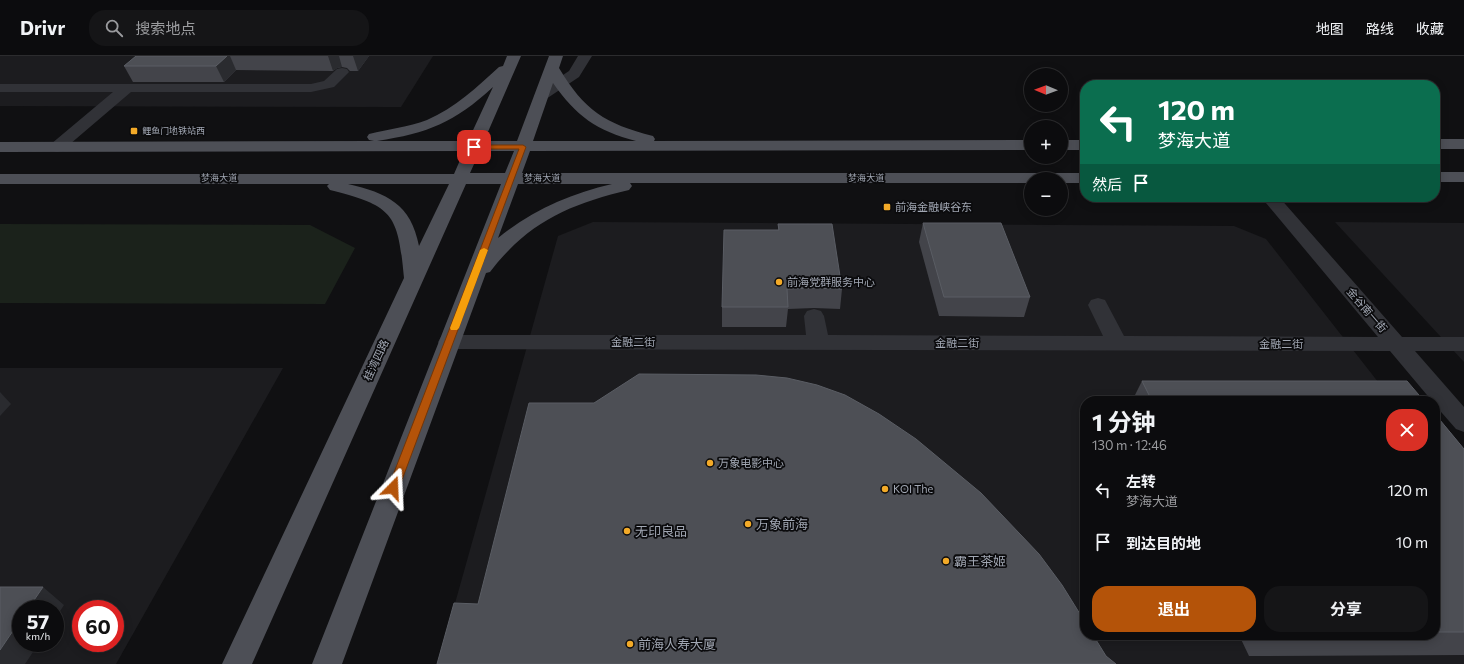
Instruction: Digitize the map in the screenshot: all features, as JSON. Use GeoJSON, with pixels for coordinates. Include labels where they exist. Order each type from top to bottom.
{"type":"FeatureCollection","features":[{"type":"Feature","properties":{"kind":"main road"},"geometry":{"type":"LineString","coordinates":[[299,147],[371,138],[404,132],[433,123],[453,112],[470,100],[512,61]]}},
{"type":"Feature","properties":{"kind":"main road","name":"桂湾四路"},"geometry":{"type":"LineString","coordinates":[[237,664],[460,178],[512,61]]}},
{"type":"Feature","properties":{"kind":"main road"},"geometry":{"type":"LineString","coordinates":[[554,62],[560,84],[580,108],[601,124],[631,136],[678,146]]}},
{"type":"Feature","properties":{"kind":"main road"},"geometry":{"type":"LineString","coordinates":[[326,664],[512,178],[554,62]]}},
{"type":"Feature","properties":{"kind":"main road"},"geometry":{"type":"LineString","coordinates":[[1440,144],[1464,144]]}},
{"type":"Feature","properties":{"kind":"main road"},"geometry":{"type":"LineString","coordinates":[[1068,145],[1080,145]]}},
{"type":"Feature","properties":{"kind":"main road"},"geometry":{"type":"LineString","coordinates":[[0,148],[1024,146]]}},
{"type":"Feature","properties":{"kind":"main road"},"geometry":{"type":"LineString","coordinates":[[1440,178],[1464,177]]}},
{"type":"Feature","properties":{"kind":"main road"},"geometry":{"type":"LineString","coordinates":[[297,178],[356,191],[373,197],[392,208],[405,225],[414,278]]}},
{"type":"Feature","properties":{"kind":"main road"},"geometry":{"type":"LineString","coordinates":[[473,279],[505,243],[525,226],[550,210],[576,198],[605,190],[675,178]]}},
{"type":"Feature","properties":{"kind":"main road","name":"梦海大道"},"geometry":{"type":"LineString","coordinates":[[0,179],[1080,178]]}},
{"type":"Feature","properties":{"kind":"street"},"geometry":{"type":"LineString","coordinates":[[541,96],[574,74],[585,56]]}},
{"type":"Feature","properties":{"kind":"street"},"geometry":{"type":"LineString","coordinates":[[0,88],[311,88],[329,84],[342,72]]}},
{"type":"Feature","properties":{"kind":"street"},"geometry":{"type":"LineString","coordinates":[[56,148],[127,88]]}},
{"type":"Feature","properties":{"kind":"street","name":"金谷南一街"},"geometry":{"type":"LineString","coordinates":[[1274,202],[1464,423]]}},
{"type":"Feature","properties":{"kind":"street"},"geometry":{"type":"LineString","coordinates":[[1098,305],[1117,343]]}},
{"type":"Feature","properties":{"kind":"street"},"geometry":{"type":"LineString","coordinates":[[814,316],[818,343]]}},
{"type":"Feature","properties":{"kind":"street","name":"金融二街"},"geometry":{"type":"LineString","coordinates":[[449,342],[1464,344]]}},
{"type":"Feature","properties":{"kind":"shaded area"},"geometry":{"type":"Polygon","coordinates":[[[0,56],[433,56],[401,107],[0,106],[0,56]]]}},
{"type":"Feature","properties":{"kind":"shaded area"},"geometry":{"type":"Polygon","coordinates":[[[593,222],[1234,226],[1266,239],[1389,396],[1080,396],[1080,640],[1440,640],[1440,610],[1464,492],[1464,664],[438,664],[558,236],[593,222]]]}},
{"type":"Feature","properties":{"kind":"shaded area"},"geometry":{"type":"Polygon","coordinates":[[[1335,222],[1464,223],[1464,362],[1335,222]]]}},
{"type":"Feature","properties":{"kind":"shaded area"},"geometry":{"type":"Polygon","coordinates":[[[0,224],[310,225],[355,248],[325,304],[0,303],[0,224]]]}},
{"type":"Feature","properties":{"kind":"shaded area"},"geometry":{"type":"Polygon","coordinates":[[[0,368],[283,368],[124,650],[124,600],[72,600],[72,652],[123,652],[116,664],[0,664],[0,368]]]}},
{"type":"Feature","properties":{"kind":"building"},"geometry":{"type":"Polygon","coordinates":[[[136,56],[227,56],[216,66],[124,66],[136,56]]]}},
{"type":"Feature","properties":{"kind":"building"},"geometry":{"type":"Polygon","coordinates":[[[923,223],[1001,223],[1030,297],[944,297],[923,223]]]}},
{"type":"Feature","properties":{"kind":"building"},"geometry":{"type":"Polygon","coordinates":[[[778,224],[832,224],[842,289],[787,289],[788,307],[722,307],[724,230],[779,230],[778,224]]]}},
{"type":"Feature","properties":{"kind":"building","name":"万象前海"},"geometry":{"type":"Polygon","coordinates":[[[639,374],[756,375],[787,378],[817,385],[845,395],[879,414],[916,439],[981,493],[1039,554],[1062,585],[1080,614],[1080,640],[1096,640],[1106,656],[1116,664],[437,664],[454,603],[478,604],[529,403],[594,403],[639,374]]]}},
{"type":"Feature","properties":{"kind":"building"},"geometry":{"type":"Polygon","coordinates":[[[1142,381],[1407,381],[1420,396],[1150,396],[1142,381]]]}},
{"type":"Feature","properties":{"kind":"building"},"geometry":{"type":"Polygon","coordinates":[[[1440,420],[1464,449],[1464,632],[1440,632],[1440,420]]]}},
{"type":"Feature","properties":{"kind":"building"},"geometry":{"type":"Polygon","coordinates":[[[0,587],[43,587],[34,600],[12,600],[12,632],[0,650],[0,587]]]}},
{"type":"Feature","properties":{"kind":"slow traffic"},"geometry":{"type":"LineString","coordinates":[[454,328],[484,250]]}},
{"type":"Feature","properties":{"kind":"place","name":"鲤鱼门地铁站西"},"geometry":{"type":"Point","coordinates":[134,131]}},
{"type":"Feature","properties":{"kind":"place","name":"前海金融峡谷东"},"geometry":{"type":"Point","coordinates":[887,207]}},
{"type":"Feature","properties":{"kind":"place","name":"前海党群服务中心"},"geometry":{"type":"Point","coordinates":[779,282]}},
{"type":"Feature","properties":{"kind":"place","name":"万象电影中心"},"geometry":{"type":"Point","coordinates":[710,463]}},
{"type":"Feature","properties":{"kind":"place","name":"KOI The"},"geometry":{"type":"Point","coordinates":[885,489]}},
{"type":"Feature","properties":{"kind":"place","name":"万象前海"},"geometry":{"type":"Point","coordinates":[748,524]}},
{"type":"Feature","properties":{"kind":"place","name":"无印良品"},"geometry":{"type":"Point","coordinates":[627,531]}},
{"type":"Feature","properties":{"kind":"place","name":"霸王茶姬"},"geometry":{"type":"Point","coordinates":[946,561]}},
{"type":"Feature","properties":{"kind":"place","name":"前海人寿大厦"},"geometry":{"type":"Point","coordinates":[630,644]}},
{"type":"Feature","properties":{"kind":"route"},"geometry":{"type":"LineString","coordinates":[[393,488],[523,147],[474,147]]}}]}
